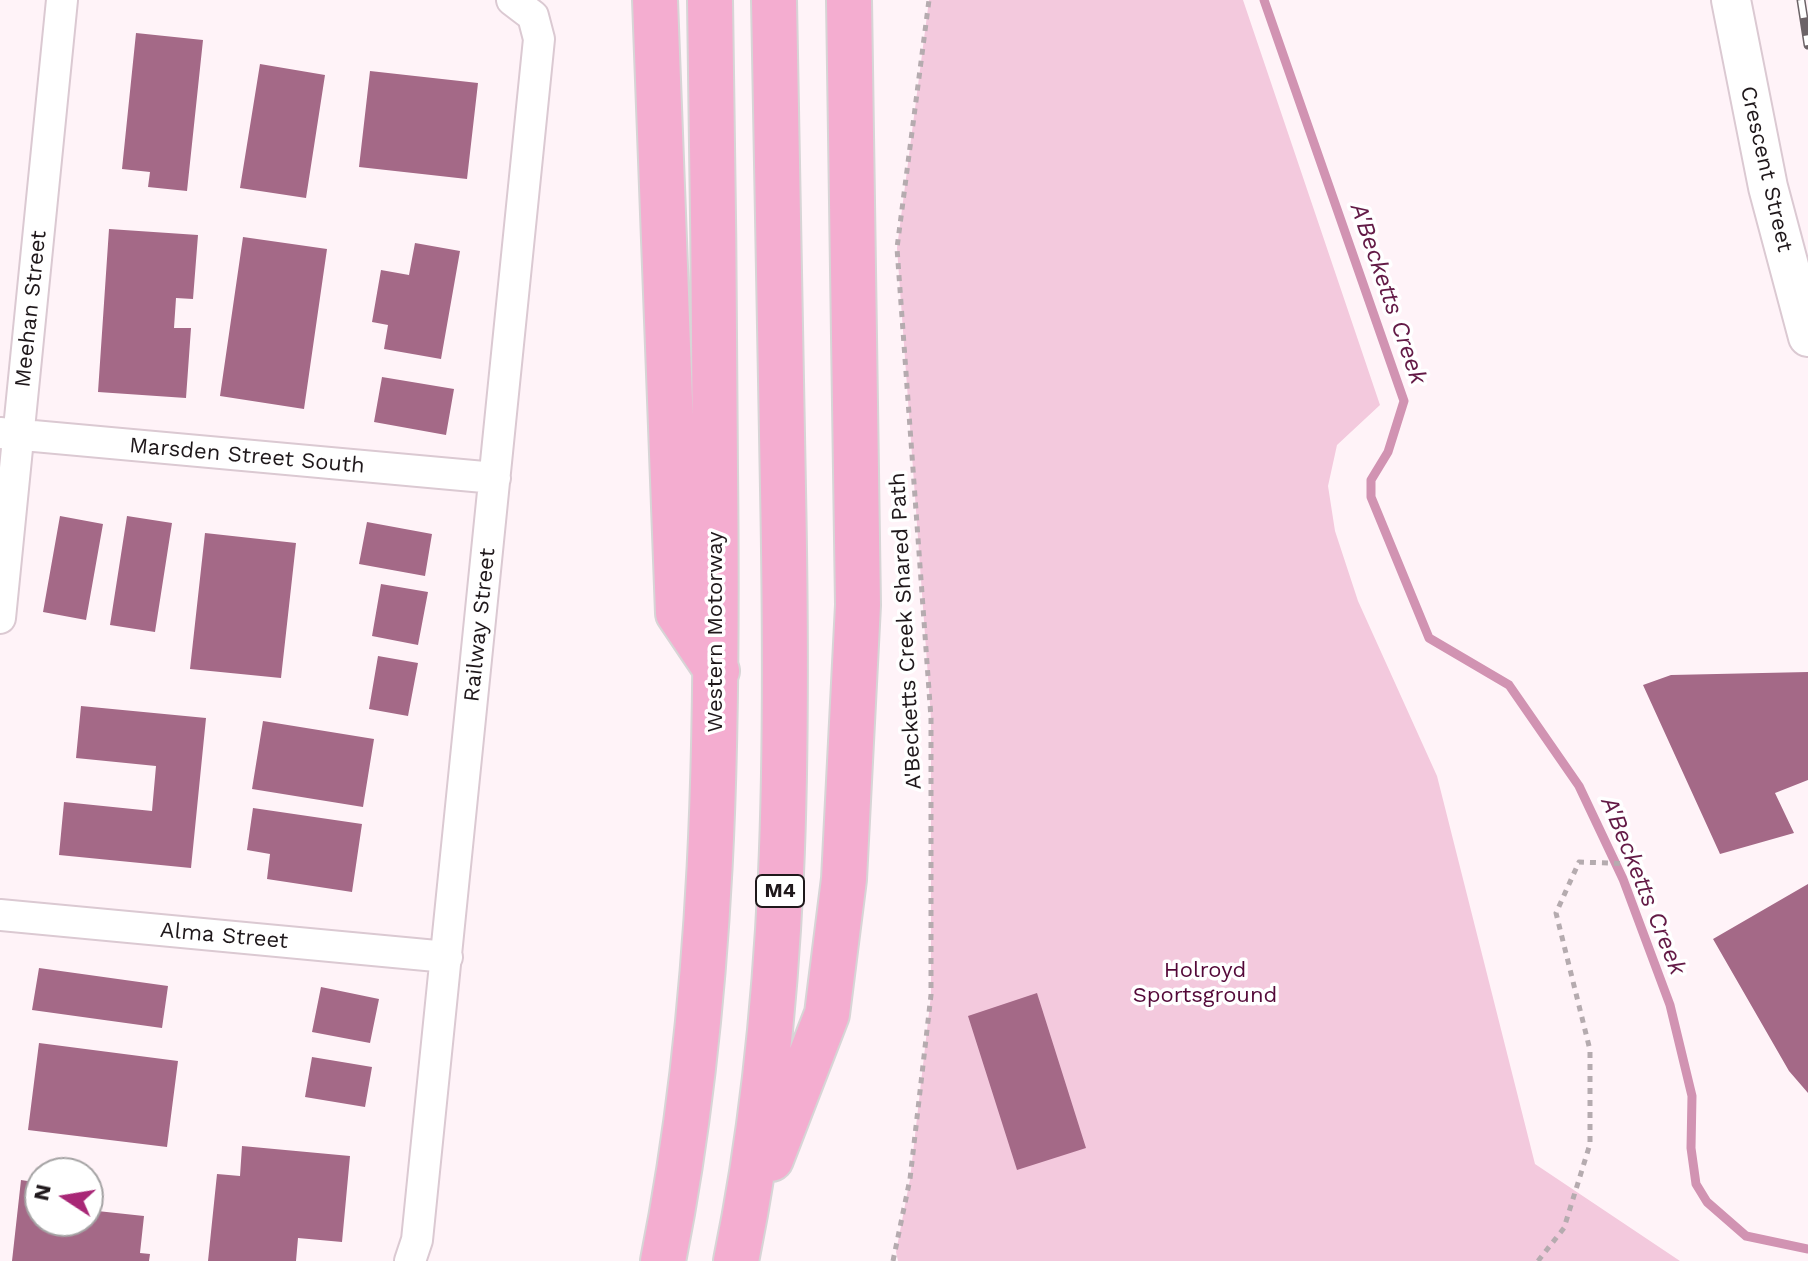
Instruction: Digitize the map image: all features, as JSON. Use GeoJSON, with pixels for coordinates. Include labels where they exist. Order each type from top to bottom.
{"type":"FeatureCollection","features":[{"type":"Feature","properties":{"kind":"highway"},"geometry":{"type":"LineString","coordinates":[[655,0],[678,613],[717,671]]}},
{"type":"Feature","properties":{"kind":"highway","name":"Western Motorway"},"geometry":{"type":"LineString","coordinates":[[663,1261],[675,1201],[702,985],[715,777],[717,671],[710,0]]}},
{"type":"Feature","properties":{"kind":"highway","name":"M4"},"geometry":{"type":"LineString","coordinates":[[739,1247],[771,1005],[783,858],[787,712],[774,0]]}},
{"type":"Feature","properties":{"kind":"highway"},"geometry":{"type":"LineString","coordinates":[[739,1247],[827,1014],[844,879],[858,605],[849,0]]}},
{"type":"Feature","properties":{"kind":"street","name":"Meehan Street"},"geometry":{"type":"LineString","coordinates":[[0,618],[9,434],[62,0]]}},
{"type":"Feature","properties":{"kind":"street","name":"Railway Street"},"geometry":{"type":"LineString","coordinates":[[410,1261],[417,1240],[447,957],[539,39],[539,26],[533,16],[512,0]]}},
{"type":"Feature","properties":{"kind":"street","name":"Crescent Street"},"geometry":{"type":"LineString","coordinates":[[1731,0],[1768,187],[1808,337]]}},
{"type":"Feature","properties":{"kind":"street","name":"Marsden Street South"},"geometry":{"type":"LineString","coordinates":[[9,434],[495,478]]}},
{"type":"Feature","properties":{"kind":"street","name":"Alma Street"},"geometry":{"type":"LineString","coordinates":[[0,915],[447,957]]}},
{"type":"Feature","properties":{"kind":"path","name":"A'Becketts Creek Shared Path"},"geometry":{"type":"LineString","coordinates":[[896,1261],[910,1179],[931,995],[931,718],[897,248],[929,0]]}},
{"type":"Feature","properties":{"kind":"path"},"geometry":{"type":"LineString","coordinates":[[1538,1261],[1564,1228],[1590,1144],[1590,1050],[1556,913],[1579,862],[1635,864]]}},
{"type":"Feature","properties":{"kind":"green space","name":"Holroyd Sportsground"},"geometry":{"type":"Polygon","coordinates":[[[929,0],[1243,0],[1380,405],[1337,445],[1328,486],[1335,531],[1358,601],[1437,776],[1535,1164],[1680,1261],[898,1261],[896,1252],[910,1179],[931,995],[931,718],[897,248],[929,0]]]}},
{"type":"Feature","properties":{"kind":"building"},"geometry":{"type":"Polygon","coordinates":[[[136,33],[203,40],[187,191],[148,187],[150,172],[122,169],[136,33]]]}},
{"type":"Feature","properties":{"kind":"building"},"geometry":{"type":"Polygon","coordinates":[[[260,64],[325,75],[306,198],[240,188],[260,64]]]}},
{"type":"Feature","properties":{"kind":"building"},"geometry":{"type":"Polygon","coordinates":[[[370,71],[478,83],[467,179],[359,167],[370,71]]]}},
{"type":"Feature","properties":{"kind":"building"},"geometry":{"type":"Polygon","coordinates":[[[109,229],[198,235],[193,299],[176,298],[174,328],[191,328],[186,398],[98,392],[109,229]]]}},
{"type":"Feature","properties":{"kind":"building"},"geometry":{"type":"Polygon","coordinates":[[[243,237],[327,249],[304,409],[220,396],[243,237]]]}},
{"type":"Feature","properties":{"kind":"building"},"geometry":{"type":"Polygon","coordinates":[[[415,243],[460,251],[441,359],[384,349],[388,325],[372,322],[381,270],[409,275],[415,243]]]}},
{"type":"Feature","properties":{"kind":"building"},"geometry":{"type":"Polygon","coordinates":[[[382,377],[454,389],[446,435],[374,422],[382,377]]]}},
{"type":"Feature","properties":{"kind":"building"},"geometry":{"type":"Polygon","coordinates":[[[60,516],[103,524],[86,620],[43,612],[60,516]]]}},
{"type":"Feature","properties":{"kind":"building"},"geometry":{"type":"Polygon","coordinates":[[[127,516],[172,523],[155,632],[110,625],[127,516]]]}},
{"type":"Feature","properties":{"kind":"building"},"geometry":{"type":"Polygon","coordinates":[[[367,522],[432,534],[425,576],[359,564],[367,522]]]}},
{"type":"Feature","properties":{"kind":"building"},"geometry":{"type":"Polygon","coordinates":[[[205,533],[296,543],[281,678],[190,669],[205,533]]]}},
{"type":"Feature","properties":{"kind":"building"},"geometry":{"type":"Polygon","coordinates":[[[381,584],[428,592],[418,645],[372,636],[381,584]]]}},
{"type":"Feature","properties":{"kind":"building"},"geometry":{"type":"Polygon","coordinates":[[[378,656],[418,663],[408,716],[369,709],[378,656]]]}},
{"type":"Feature","properties":{"kind":"building"},"geometry":{"type":"Polygon","coordinates":[[[1808,672],[1808,780],[1775,793],[1794,833],[1720,854],[1643,685],[1671,675],[1808,672]]]}},
{"type":"Feature","properties":{"kind":"building"},"geometry":{"type":"Polygon","coordinates":[[[81,706],[206,718],[191,868],[59,855],[64,802],[152,811],[156,766],[76,758],[81,706]]]}},
{"type":"Feature","properties":{"kind":"building"},"geometry":{"type":"Polygon","coordinates":[[[263,721],[374,739],[363,807],[252,789],[263,721]]]}},
{"type":"Feature","properties":{"kind":"building"},"geometry":{"type":"Polygon","coordinates":[[[253,808],[362,824],[352,892],[267,879],[270,854],[247,850],[253,808]]]}},
{"type":"Feature","properties":{"kind":"building"},"geometry":{"type":"Polygon","coordinates":[[[1808,884],[1808,1093],[1789,1071],[1713,939],[1808,884]]]}},
{"type":"Feature","properties":{"kind":"building"},"geometry":{"type":"Polygon","coordinates":[[[39,968],[168,986],[162,1028],[32,1010],[39,968]]]}},
{"type":"Feature","properties":{"kind":"building"},"geometry":{"type":"Polygon","coordinates":[[[321,987],[379,999],[370,1043],[312,1032],[321,987]]]}},
{"type":"Feature","properties":{"kind":"building"},"geometry":{"type":"Polygon","coordinates":[[[1037,993],[1086,1148],[1017,1170],[968,1016],[1037,993]]]}},
{"type":"Feature","properties":{"kind":"building"},"geometry":{"type":"Polygon","coordinates":[[[39,1043],[178,1061],[167,1147],[28,1130],[39,1043]]]}},
{"type":"Feature","properties":{"kind":"building"},"geometry":{"type":"Polygon","coordinates":[[[312,1057],[372,1067],[365,1107],[305,1097],[312,1057]]]}},
{"type":"Feature","properties":{"kind":"building"},"geometry":{"type":"Polygon","coordinates":[[[242,1146],[350,1156],[342,1242],[298,1238],[296,1261],[208,1261],[217,1174],[240,1176],[242,1146]]]}},
{"type":"Feature","properties":{"kind":"building"},"geometry":{"type":"Polygon","coordinates":[[[21,1180],[24,1180],[24,1237],[104,1237],[104,1212],[144,1216],[140,1253],[150,1254],[149,1261],[12,1261],[21,1180]]]}},
{"type":"Feature","properties":{"kind":"waterway","name":"A'Becketts Creek"},"geometry":{"type":"LineString","coordinates":[[1264,0],[1404,401],[1388,452],[1371,480],[1371,497],[1429,638],[1509,685],[1579,786],[1623,879],[1670,1005],[1692,1096],[1691,1148],[1696,1184],[1707,1202],[1746,1236],[1808,1249]]}},
{"type":"Feature","properties":{"kind":"railway"},"geometry":{"type":"LineString","coordinates":[[1801,0],[1808,45]]}}]}
